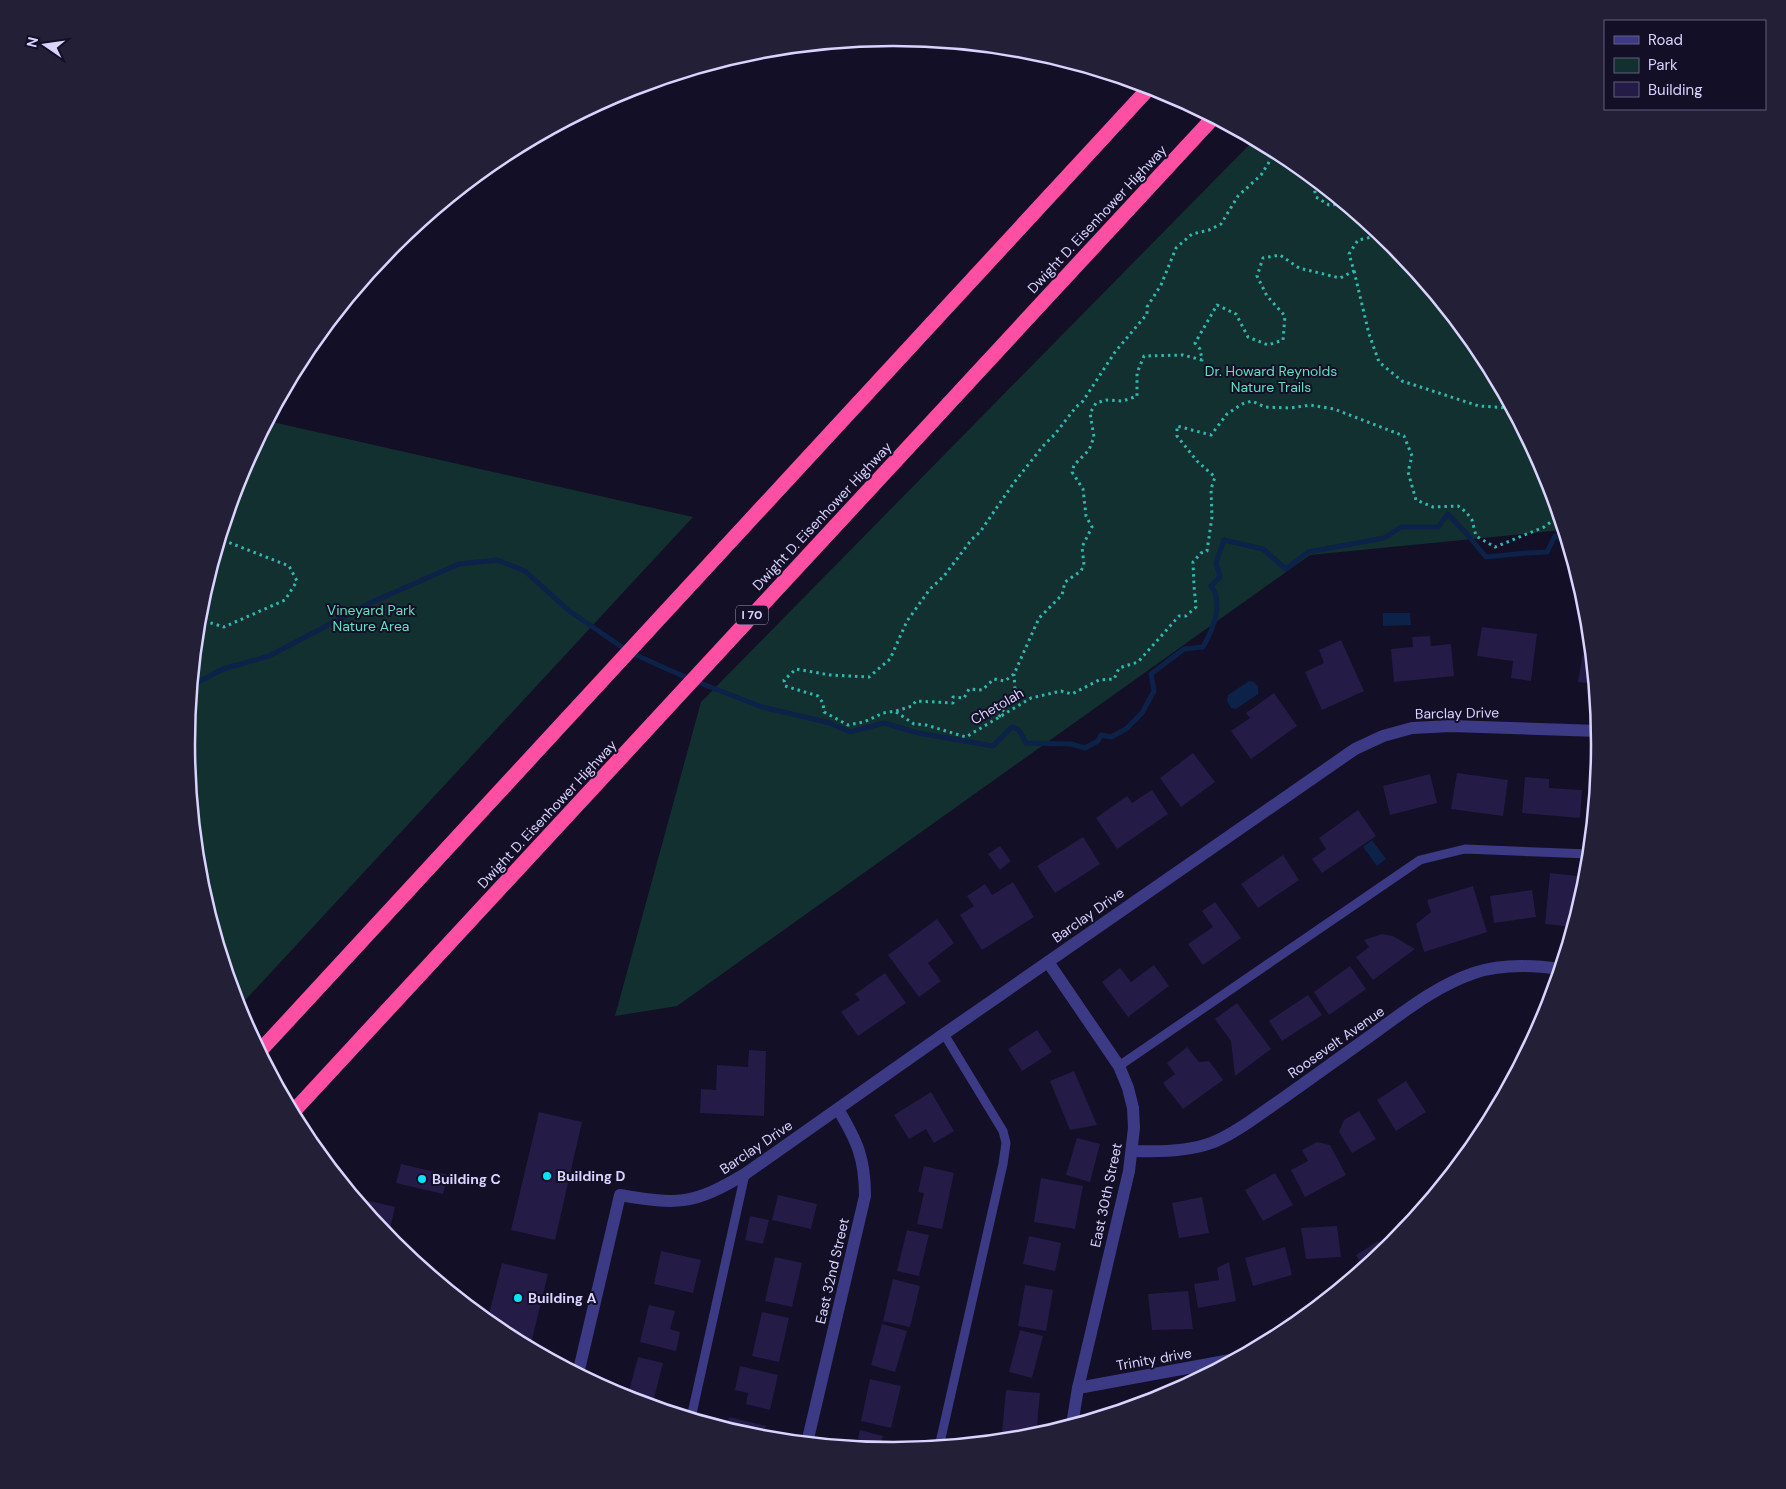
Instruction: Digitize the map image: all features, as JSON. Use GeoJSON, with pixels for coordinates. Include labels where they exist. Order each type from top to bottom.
{"type":"FeatureCollection","features":[{"type":"Feature","properties":{"kind":"highway"},"geometry":{"type":"LineString","coordinates":[[264,1047],[1144,93]]}},
{"type":"Feature","properties":{"kind":"highway","name":"Dwight D. Eisenhower Highway"},"geometry":{"type":"LineString","coordinates":[[297,1108],[1209,122]]}},
{"type":"Feature","properties":{"kind":"street","name":"Barclay Drive"},"geometry":{"type":"LineString","coordinates":[[579,1368],[620,1195],[654,1201],[688,1201],[718,1190],[745,1174],[1355,749],[1383,736],[1412,728],[1451,726],[1591,731]]}},
{"type":"Feature","properties":{"kind":"street","name":"East 30th Street"},"geometry":{"type":"LineString","coordinates":[[1048,962],[1120,1066],[1133,1108],[1134,1130],[1132,1151],[1078,1388],[1073,1419]]}},
{"type":"Feature","properties":{"kind":"street","name":"Roosevelt Avenue"},"geometry":{"type":"LineString","coordinates":[[1132,1151],[1155,1152],[1196,1147],[1224,1138],[1425,997],[1458,980],[1475,973],[1510,966],[1554,967]]}},
{"type":"Feature","properties":{"kind":"street","name":"East 32nd Street"},"geometry":{"type":"LineString","coordinates":[[808,1438],[865,1196],[865,1176],[862,1157],[838,1109]]}},
{"type":"Feature","properties":{"kind":"street","name":"Trinity drive"},"geometry":{"type":"LineString","coordinates":[[1078,1388],[1218,1362]]}},
{"type":"Feature","properties":{"kind":"lane"},"geometry":{"type":"LineString","coordinates":[[1120,1066],[1420,860],[1465,849],[1582,854]]}},
{"type":"Feature","properties":{"kind":"lane"},"geometry":{"type":"LineString","coordinates":[[940,1441],[1003,1164],[1006,1143],[1003,1131],[995,1116],[944,1034]]}},
{"type":"Feature","properties":{"kind":"lane"},"geometry":{"type":"LineString","coordinates":[[692,1413],[745,1174]]}},
{"type":"Feature","properties":{"kind":"path"},"geometry":{"type":"LineString","coordinates":[[1014,674],[1005,680],[994,679],[982,690],[969,689],[964,698],[953,697],[953,703],[916,701],[912,706],[883,713],[864,722],[848,725],[824,712],[823,703],[818,696],[785,686],[784,680],[796,669],[830,676],[869,677],[890,659],[907,621],[930,589],[944,576],[972,539],[980,532],[1037,453],[1076,407],[1083,402],[1116,352],[1147,314],[1147,307],[1161,285],[1176,248],[1192,234],[1209,230],[1221,224],[1238,196],[1261,175],[1272,158]]}},
{"type":"Feature","properties":{"kind":"path"},"geometry":{"type":"LineString","coordinates":[[1314,188],[1316,197],[1329,206],[1335,205]]}},
{"type":"Feature","properties":{"kind":"path"},"geometry":{"type":"LineString","coordinates":[[1372,237],[1358,240],[1349,254],[1369,334],[1379,362],[1402,381],[1479,406],[1504,408]]}},
{"type":"Feature","properties":{"kind":"path"},"geometry":{"type":"LineString","coordinates":[[999,718],[1015,690],[1014,674],[1039,618],[1062,595],[1065,582],[1082,571],[1084,565],[1082,547],[1092,527],[1086,516],[1083,489],[1072,472],[1074,465],[1089,450],[1094,437],[1090,413],[1096,403],[1106,400],[1123,401],[1137,396],[1137,373],[1144,356],[1183,355],[1202,360],[1200,349],[1195,343],[1217,305],[1236,314],[1248,337],[1268,345],[1283,340],[1285,316],[1268,296],[1257,276],[1263,258],[1280,255],[1299,268],[1340,278],[1354,270]]}},
{"type":"Feature","properties":{"kind":"path","name":"Chetolah"},"geometry":{"type":"LineString","coordinates":[[896,711],[914,724],[926,725],[966,738],[1031,698],[1061,690],[1072,694],[1099,680],[1114,680],[1119,668],[1138,662],[1179,616],[1186,616],[1196,607],[1193,562],[1202,553],[1207,551],[1212,517],[1211,489],[1216,477],[1197,461],[1177,436],[1177,426],[1211,435],[1227,414],[1242,404],[1252,401],[1265,406],[1290,408],[1310,405],[1334,408],[1404,436],[1412,456],[1408,472],[1416,500],[1433,507],[1458,506],[1472,520],[1476,536],[1495,546],[1544,527],[1554,520]]}},
{"type":"Feature","properties":{"kind":"path"},"geometry":{"type":"LineString","coordinates":[[206,621],[224,627],[285,600],[297,581],[289,566],[226,541]]}},
{"type":"Feature","properties":{"kind":"green space","name":"Dr. Howard Reynolds Nature Trails"},"geometry":{"type":"Polygon","coordinates":[[[1249,145],[1281,164],[1353,220],[1387,251],[1447,319],[1498,395],[1538,477],[1557,531],[1310,555],[677,1006],[615,1016],[701,702],[1249,145]]]}},
{"type":"Feature","properties":{"kind":"green space","name":"Vineyard Park Nature Area"},"geometry":{"type":"Polygon","coordinates":[[[274,422],[693,517],[244,1001],[232,969],[208,881],[196,790],[196,699],[208,608],[219,564],[232,520],[248,477],[274,422]]]}},
{"type":"Feature","properties":{"kind":"water"},"geometry":{"type":"Polygon","coordinates":[[[1383,613],[1410,613],[1411,625],[1383,626],[1383,613]]]}},
{"type":"Feature","properties":{"kind":"water"},"geometry":{"type":"Polygon","coordinates":[[[1249,681],[1254,682],[1258,686],[1258,694],[1236,709],[1231,708],[1227,701],[1228,695],[1249,681]]]}},
{"type":"Feature","properties":{"kind":"water"},"geometry":{"type":"Polygon","coordinates":[[[1372,840],[1386,859],[1377,866],[1363,847],[1372,840]]]}},
{"type":"Feature","properties":{"kind":"building"},"geometry":{"type":"Polygon","coordinates":[[[1482,627],[1537,634],[1531,681],[1511,678],[1513,661],[1477,656],[1482,627]]]}},
{"type":"Feature","properties":{"kind":"building"},"geometry":{"type":"Polygon","coordinates":[[[1430,636],[1431,646],[1451,644],[1454,676],[1394,682],[1391,649],[1413,647],[1412,637],[1430,636]]]}},
{"type":"Feature","properties":{"kind":"building"},"geometry":{"type":"Polygon","coordinates":[[[1341,640],[1364,691],[1322,710],[1305,672],[1324,663],[1319,650],[1341,640]]]}},
{"type":"Feature","properties":{"kind":"building"},"geometry":{"type":"Polygon","coordinates":[[[1584,647],[1588,683],[1578,682],[1584,647]]]}},
{"type":"Feature","properties":{"kind":"building"},"geometry":{"type":"Polygon","coordinates":[[[1274,693],[1297,726],[1251,759],[1231,731],[1250,718],[1246,713],[1274,693]]]}},
{"type":"Feature","properties":{"kind":"building"},"geometry":{"type":"Polygon","coordinates":[[[1193,753],[1215,782],[1181,807],[1160,778],[1193,753]]]}},
{"type":"Feature","properties":{"kind":"building"},"geometry":{"type":"Polygon","coordinates":[[[1457,773],[1508,780],[1503,816],[1451,809],[1457,773]]]}},
{"type":"Feature","properties":{"kind":"building"},"geometry":{"type":"Polygon","coordinates":[[[1430,774],[1437,803],[1390,815],[1383,786],[1430,774]]]}},
{"type":"Feature","properties":{"kind":"building"},"geometry":{"type":"Polygon","coordinates":[[[1525,777],[1549,779],[1549,788],[1582,790],[1580,818],[1522,813],[1525,777]]]}},
{"type":"Feature","properties":{"kind":"building"},"geometry":{"type":"Polygon","coordinates":[[[1152,790],[1168,814],[1117,849],[1096,818],[1127,796],[1132,803],[1152,790]]]}},
{"type":"Feature","properties":{"kind":"building"},"geometry":{"type":"Polygon","coordinates":[[[1358,810],[1376,836],[1322,873],[1312,859],[1326,849],[1319,838],[1358,810]]]}},
{"type":"Feature","properties":{"kind":"building"},"geometry":{"type":"Polygon","coordinates":[[[1083,837],[1100,864],[1055,893],[1037,866],[1083,837]]]}},
{"type":"Feature","properties":{"kind":"building"},"geometry":{"type":"Polygon","coordinates":[[[1000,846],[1011,861],[1000,870],[988,854],[1000,846]]]}},
{"type":"Feature","properties":{"kind":"building"},"geometry":{"type":"Polygon","coordinates":[[[1283,855],[1299,880],[1258,908],[1241,884],[1283,855]]]}},
{"type":"Feature","properties":{"kind":"building"},"geometry":{"type":"Polygon","coordinates":[[[1550,873],[1579,876],[1567,926],[1545,924],[1550,873]]]}},
{"type":"Feature","properties":{"kind":"building"},"geometry":{"type":"Polygon","coordinates":[[[1013,882],[1034,917],[982,950],[960,915],[974,906],[967,896],[985,884],[992,895],[1013,882]]]}},
{"type":"Feature","properties":{"kind":"building"},"geometry":{"type":"Polygon","coordinates":[[[1473,886],[1487,932],[1424,952],[1416,924],[1431,912],[1427,900],[1473,886]]]}},
{"type":"Feature","properties":{"kind":"building"},"geometry":{"type":"Polygon","coordinates":[[[1532,890],[1536,917],[1494,923],[1490,896],[1532,890]]]}},
{"type":"Feature","properties":{"kind":"building"},"geometry":{"type":"Polygon","coordinates":[[[1215,902],[1241,938],[1203,965],[1188,944],[1213,927],[1202,911],[1215,902]]]}},
{"type":"Feature","properties":{"kind":"building"},"geometry":{"type":"Polygon","coordinates":[[[937,919],[954,943],[928,963],[941,981],[919,997],[888,955],[937,919]]]}},
{"type":"Feature","properties":{"kind":"building"},"geometry":{"type":"Polygon","coordinates":[[[1382,934],[1393,936],[1415,949],[1373,980],[1356,957],[1369,947],[1364,940],[1382,934]]]}},
{"type":"Feature","properties":{"kind":"building"},"geometry":{"type":"Polygon","coordinates":[[[1154,965],[1169,986],[1128,1017],[1102,982],[1120,968],[1131,982],[1154,965]]]}},
{"type":"Feature","properties":{"kind":"building"},"geometry":{"type":"Polygon","coordinates":[[[1350,966],[1366,989],[1329,1015],[1314,992],[1350,966]]]}},
{"type":"Feature","properties":{"kind":"building"},"geometry":{"type":"Polygon","coordinates":[[[885,973],[906,1003],[858,1036],[841,1012],[860,1000],[855,994],[885,973]]]}},
{"type":"Feature","properties":{"kind":"building"},"geometry":{"type":"Polygon","coordinates":[[[1308,995],[1322,1015],[1282,1041],[1269,1021],[1308,995]]]}},
{"type":"Feature","properties":{"kind":"building"},"geometry":{"type":"Polygon","coordinates":[[[1237,1003],[1271,1049],[1235,1076],[1231,1041],[1215,1019],[1237,1003]]]}},
{"type":"Feature","properties":{"kind":"building"},"geometry":{"type":"Polygon","coordinates":[[[1037,1030],[1052,1052],[1022,1071],[1008,1049],[1037,1030]]]}},
{"type":"Feature","properties":{"kind":"building"},"geometry":{"type":"Polygon","coordinates":[[[1187,1047],[1199,1062],[1209,1061],[1223,1080],[1183,1109],[1163,1083],[1175,1074],[1167,1063],[1187,1047]]]}},
{"type":"Feature","properties":{"kind":"building"},"geometry":{"type":"Polygon","coordinates":[[[749,1050],[766,1051],[764,1116],[700,1113],[701,1089],[716,1090],[717,1065],[748,1067],[749,1050]]]}},
{"type":"Feature","properties":{"kind":"building"},"geometry":{"type":"Polygon","coordinates":[[[1074,1071],[1097,1125],[1070,1130],[1050,1081],[1074,1071]]]}},
{"type":"Feature","properties":{"kind":"building"},"geometry":{"type":"Polygon","coordinates":[[[1406,1081],[1426,1112],[1396,1131],[1377,1100],[1406,1081]]]}},
{"type":"Feature","properties":{"kind":"building"},"geometry":{"type":"Polygon","coordinates":[[[931,1092],[954,1131],[934,1143],[926,1129],[909,1139],[894,1115],[931,1092]]]}},
{"type":"Feature","properties":{"kind":"building"},"geometry":{"type":"Polygon","coordinates":[[[1359,1111],[1376,1139],[1352,1153],[1339,1132],[1344,1120],[1359,1111]]]}},
{"type":"Feature","properties":{"kind":"building","name":"Building D"},"geometry":{"type":"Polygon","coordinates":[[[539,1112],[582,1122],[555,1240],[511,1230],[539,1112]]]}},
{"type":"Feature","properties":{"kind":"building"},"geometry":{"type":"Polygon","coordinates":[[[1077,1138],[1100,1144],[1090,1182],[1066,1175],[1077,1138]]]}},
{"type":"Feature","properties":{"kind":"building"},"geometry":{"type":"Polygon","coordinates":[[[1317,1142],[1330,1145],[1346,1175],[1305,1197],[1291,1170],[1308,1161],[1302,1150],[1317,1142]]]}},
{"type":"Feature","properties":{"kind":"building","name":"Building C"},"geometry":{"type":"Polygon","coordinates":[[[401,1164],[448,1175],[443,1194],[396,1183],[401,1164]]]}},
{"type":"Feature","properties":{"kind":"building"},"geometry":{"type":"Polygon","coordinates":[[[924,1166],[954,1173],[942,1229],[917,1224],[924,1193],[918,1192],[924,1166]]]}},
{"type":"Feature","properties":{"kind":"building"},"geometry":{"type":"Polygon","coordinates":[[[1275,1173],[1293,1205],[1263,1221],[1245,1190],[1275,1173]]]}},
{"type":"Feature","properties":{"kind":"building"},"geometry":{"type":"Polygon","coordinates":[[[1041,1178],[1083,1186],[1075,1229],[1034,1222],[1041,1178]]]}},
{"type":"Feature","properties":{"kind":"building"},"geometry":{"type":"Polygon","coordinates":[[[778,1195],[817,1204],[811,1229],[772,1220],[778,1195]]]}},
{"type":"Feature","properties":{"kind":"building"},"geometry":{"type":"Polygon","coordinates":[[[1202,1197],[1209,1233],[1179,1238],[1172,1203],[1202,1197]]]}},
{"type":"Feature","properties":{"kind":"building"},"geometry":{"type":"Polygon","coordinates":[[[363,1199],[395,1207],[390,1229],[363,1199]]]}},
{"type":"Feature","properties":{"kind":"building"},"geometry":{"type":"Polygon","coordinates":[[[750,1216],[769,1220],[763,1244],[745,1240],[750,1216]]]}},
{"type":"Feature","properties":{"kind":"building"},"geometry":{"type":"Polygon","coordinates":[[[1337,1226],[1341,1257],[1306,1259],[1301,1228],[1337,1226]]]}},
{"type":"Feature","properties":{"kind":"building"},"geometry":{"type":"Polygon","coordinates":[[[907,1230],[929,1235],[919,1276],[897,1271],[907,1230]]]}},
{"type":"Feature","properties":{"kind":"building"},"geometry":{"type":"Polygon","coordinates":[[[1029,1236],[1061,1243],[1055,1271],[1023,1264],[1029,1236]]]}},
{"type":"Feature","properties":{"kind":"building"},"geometry":{"type":"Polygon","coordinates":[[[1378,1241],[1380,1244],[1360,1262],[1356,1255],[1378,1241]]]}},
{"type":"Feature","properties":{"kind":"building"},"geometry":{"type":"Polygon","coordinates":[[[1285,1247],[1292,1275],[1253,1286],[1245,1258],[1285,1247]]]}},
{"type":"Feature","properties":{"kind":"building"},"geometry":{"type":"Polygon","coordinates":[[[661,1251],[701,1260],[693,1293],[654,1284],[661,1251]]]}},
{"type":"Feature","properties":{"kind":"building"},"geometry":{"type":"Polygon","coordinates":[[[775,1257],[802,1263],[792,1307],[765,1301],[775,1257]]]}},
{"type":"Feature","properties":{"kind":"building"},"geometry":{"type":"Polygon","coordinates":[[[1229,1262],[1236,1301],[1198,1308],[1194,1284],[1219,1280],[1217,1268],[1229,1262]]]}},
{"type":"Feature","properties":{"kind":"building","name":"Building A"},"geometry":{"type":"Polygon","coordinates":[[[502,1263],[548,1274],[532,1341],[489,1313],[502,1263]]]}},
{"type":"Feature","properties":{"kind":"building"},"geometry":{"type":"Polygon","coordinates":[[[893,1279],[920,1286],[910,1327],[883,1321],[893,1279]]]}},
{"type":"Feature","properties":{"kind":"building"},"geometry":{"type":"Polygon","coordinates":[[[1025,1285],[1053,1290],[1046,1331],[1018,1326],[1025,1285]]]}},
{"type":"Feature","properties":{"kind":"building"},"geometry":{"type":"Polygon","coordinates":[[[1188,1291],[1193,1329],[1152,1330],[1148,1294],[1188,1291]]]}},
{"type":"Feature","properties":{"kind":"building"},"geometry":{"type":"Polygon","coordinates":[[[649,1305],[675,1311],[670,1329],[680,1332],[676,1351],[640,1342],[649,1305]]]}},
{"type":"Feature","properties":{"kind":"building"},"geometry":{"type":"Polygon","coordinates":[[[762,1312],[789,1318],[779,1362],[752,1356],[762,1312]]]}},
{"type":"Feature","properties":{"kind":"building"},"geometry":{"type":"Polygon","coordinates":[[[882,1324],[907,1331],[895,1372],[871,1365],[882,1324]]]}},
{"type":"Feature","properties":{"kind":"building"},"geometry":{"type":"Polygon","coordinates":[[[1020,1330],[1043,1336],[1032,1378],[1009,1372],[1020,1330]]]}},
{"type":"Feature","properties":{"kind":"building"},"geometry":{"type":"Polygon","coordinates":[[[638,1357],[663,1363],[653,1400],[629,1391],[638,1357]]]}},
{"type":"Feature","properties":{"kind":"building"},"geometry":{"type":"Polygon","coordinates":[[[740,1366],[778,1375],[770,1410],[746,1404],[748,1393],[735,1390],[740,1366]]]}},
{"type":"Feature","properties":{"kind":"building"},"geometry":{"type":"Polygon","coordinates":[[[870,1379],[901,1386],[891,1428],[861,1421],[870,1379]]]}},
{"type":"Feature","properties":{"kind":"building"},"geometry":{"type":"Polygon","coordinates":[[[1006,1390],[1040,1393],[1037,1427],[1002,1433],[1006,1390]]]}},
{"type":"Feature","properties":{"kind":"building"},"geometry":{"type":"Polygon","coordinates":[[[729,1417],[766,1426],[765,1430],[728,1422],[729,1417]]]}},
{"type":"Feature","properties":{"kind":"building"},"geometry":{"type":"Polygon","coordinates":[[[860,1430],[883,1436],[881,1442],[857,1441],[860,1430]]]}},
{"type":"Feature","properties":{"kind":"waterway"},"geometry":{"type":"LineString","coordinates":[[198,682],[223,669],[269,656],[370,603],[459,564],[497,560],[525,571],[568,610],[629,652],[692,680],[762,707],[830,723],[850,732],[884,723],[918,733],[993,746],[1012,727],[1019,730],[1026,743],[1071,744],[1085,748],[1098,741],[1101,735],[1111,737],[1126,729],[1142,713],[1154,691],[1151,674],[1184,649],[1203,647],[1216,616],[1216,596],[1211,586],[1220,577],[1216,563],[1224,540],[1263,549],[1286,569],[1308,552],[1384,538],[1401,527],[1438,527],[1448,514],[1486,557],[1547,552],[1555,536],[1559,537]]}},
{"type":"Feature","properties":{"kind":"place","name":"Building D"},"geometry":{"type":"Point","coordinates":[547,1176]}},
{"type":"Feature","properties":{"kind":"place","name":"Building C"},"geometry":{"type":"Point","coordinates":[422,1179]}},
{"type":"Feature","properties":{"kind":"place","name":"Building A"},"geometry":{"type":"Point","coordinates":[518,1298]}}]}
